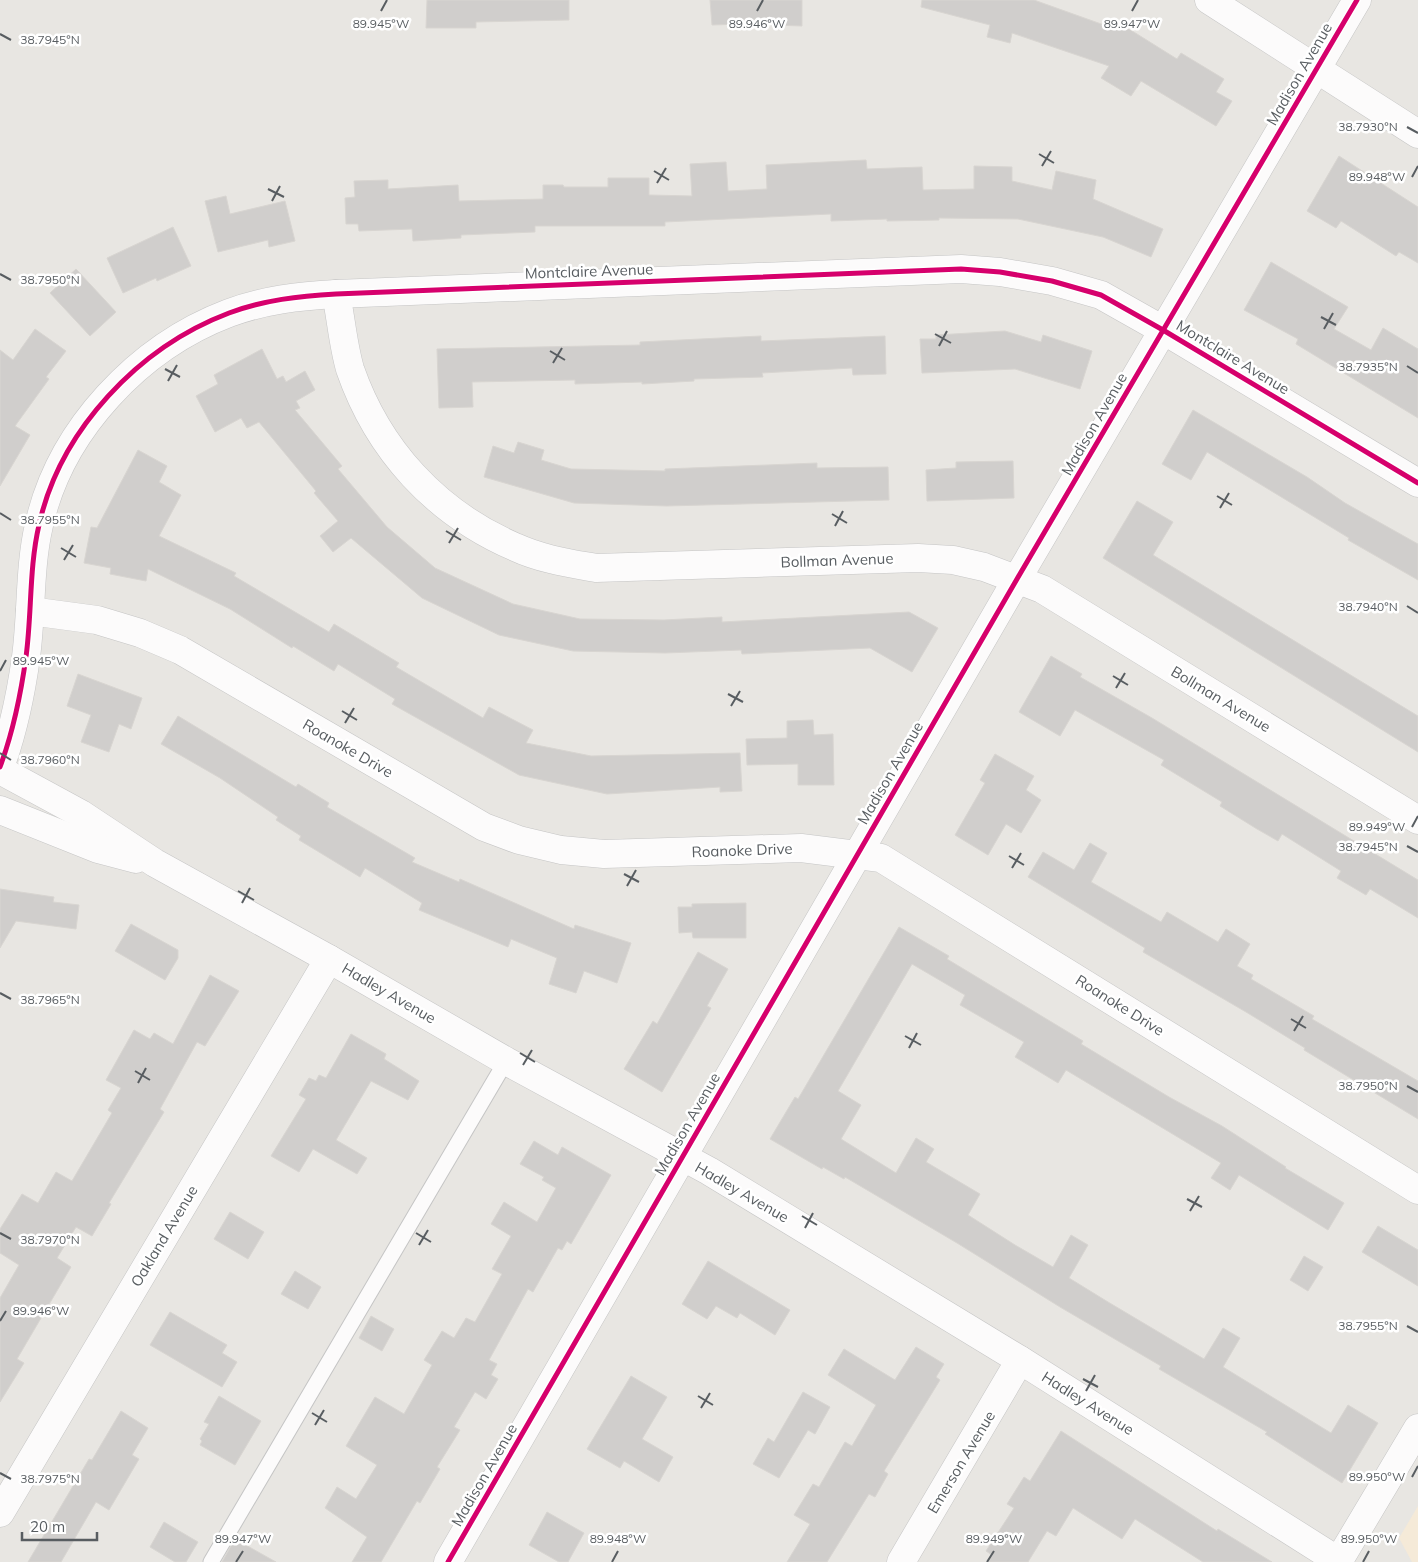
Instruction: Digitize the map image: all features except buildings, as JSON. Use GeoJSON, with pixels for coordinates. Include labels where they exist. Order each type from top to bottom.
{"type":"FeatureCollection","features":[{"type":"Feature","properties":{"kind":"street"},"geometry":{"type":"LineString","coordinates":[[1209,0],[1418,134]]}},
{"type":"Feature","properties":{"kind":"street","name":"Madison Avenue"},"geometry":{"type":"LineString","coordinates":[[448,1562],[1017,579],[1357,0]]}},
{"type":"Feature","properties":{"kind":"street","name":"Montclaire Avenue"},"geometry":{"type":"LineString","coordinates":[[2,757],[26,657],[31,566],[37,532],[53,481],[73,442],[99,406],[123,380],[159,350],[193,330],[229,313],[273,300],[336,294],[961,269],[1000,272],[1052,281],[1101,295],[1163,330],[1418,483]]}},
{"type":"Feature","properties":{"kind":"street","name":"Bollman Avenue"},"geometry":{"type":"LineString","coordinates":[[336,294],[350,367],[366,409],[389,448],[418,482],[452,511],[478,529],[515,548],[555,561],[596,568],[927,558],[953,560],[984,567],[1042,590],[1418,820]]}},
{"type":"Feature","properties":{"kind":"street","name":"Roanoke Drive"},"geometry":{"type":"LineString","coordinates":[[30,611],[97,620],[140,632],[180,650],[484,827],[519,840],[561,850],[604,854],[767,847],[801,848],[881,858],[1418,1190]]}},
{"type":"Feature","properties":{"kind":"street","name":"Hadley Avenue"},"geometry":{"type":"LineString","coordinates":[[2,757],[81,814],[155,863],[329,958],[506,1061],[709,1171],[1020,1360],[1339,1562]]}},
{"type":"Feature","properties":{"kind":"street","name":"Hadley Avenue"},"geometry":{"type":"LineString","coordinates":[[0,810],[98,849],[155,863]]}},
{"type":"Feature","properties":{"kind":"street","name":"Oakland Avenue"},"geometry":{"type":"LineString","coordinates":[[0,1513],[329,958]]}},
{"type":"Feature","properties":{"kind":"street","name":"Emerson Avenue"},"geometry":{"type":"LineString","coordinates":[[901,1562],[1020,1360]]}},
{"type":"Feature","properties":{"kind":"street"},"geometry":{"type":"LineString","coordinates":[[1339,1562],[1418,1428]]}},
{"type":"Feature","properties":{"kind":"lane"},"geometry":{"type":"LineString","coordinates":[[211,1562],[506,1061]]}},
{"type":"Feature","properties":{"kind":"shaded area"},"geometry":{"type":"Polygon","coordinates":[[[1418,1506],[1418,1562],[1412,1562],[1399,1538],[1418,1506]]]}},
{"type":"Feature","properties":{"kind":"cycle path"},"geometry":{"type":"LineString","coordinates":[[448,1562],[1017,579],[1357,0]]}},
{"type":"Feature","properties":{"kind":"cycle path"},"geometry":{"type":"LineString","coordinates":[[0,767],[13,726],[24,671],[32,574],[39,525],[50,490],[65,457],[85,425],[108,396],[135,370],[164,347],[196,328],[229,313],[268,302],[295,297],[336,294],[961,269],[1000,272],[1052,281],[1101,295],[1163,330],[1418,483]]}}]}
